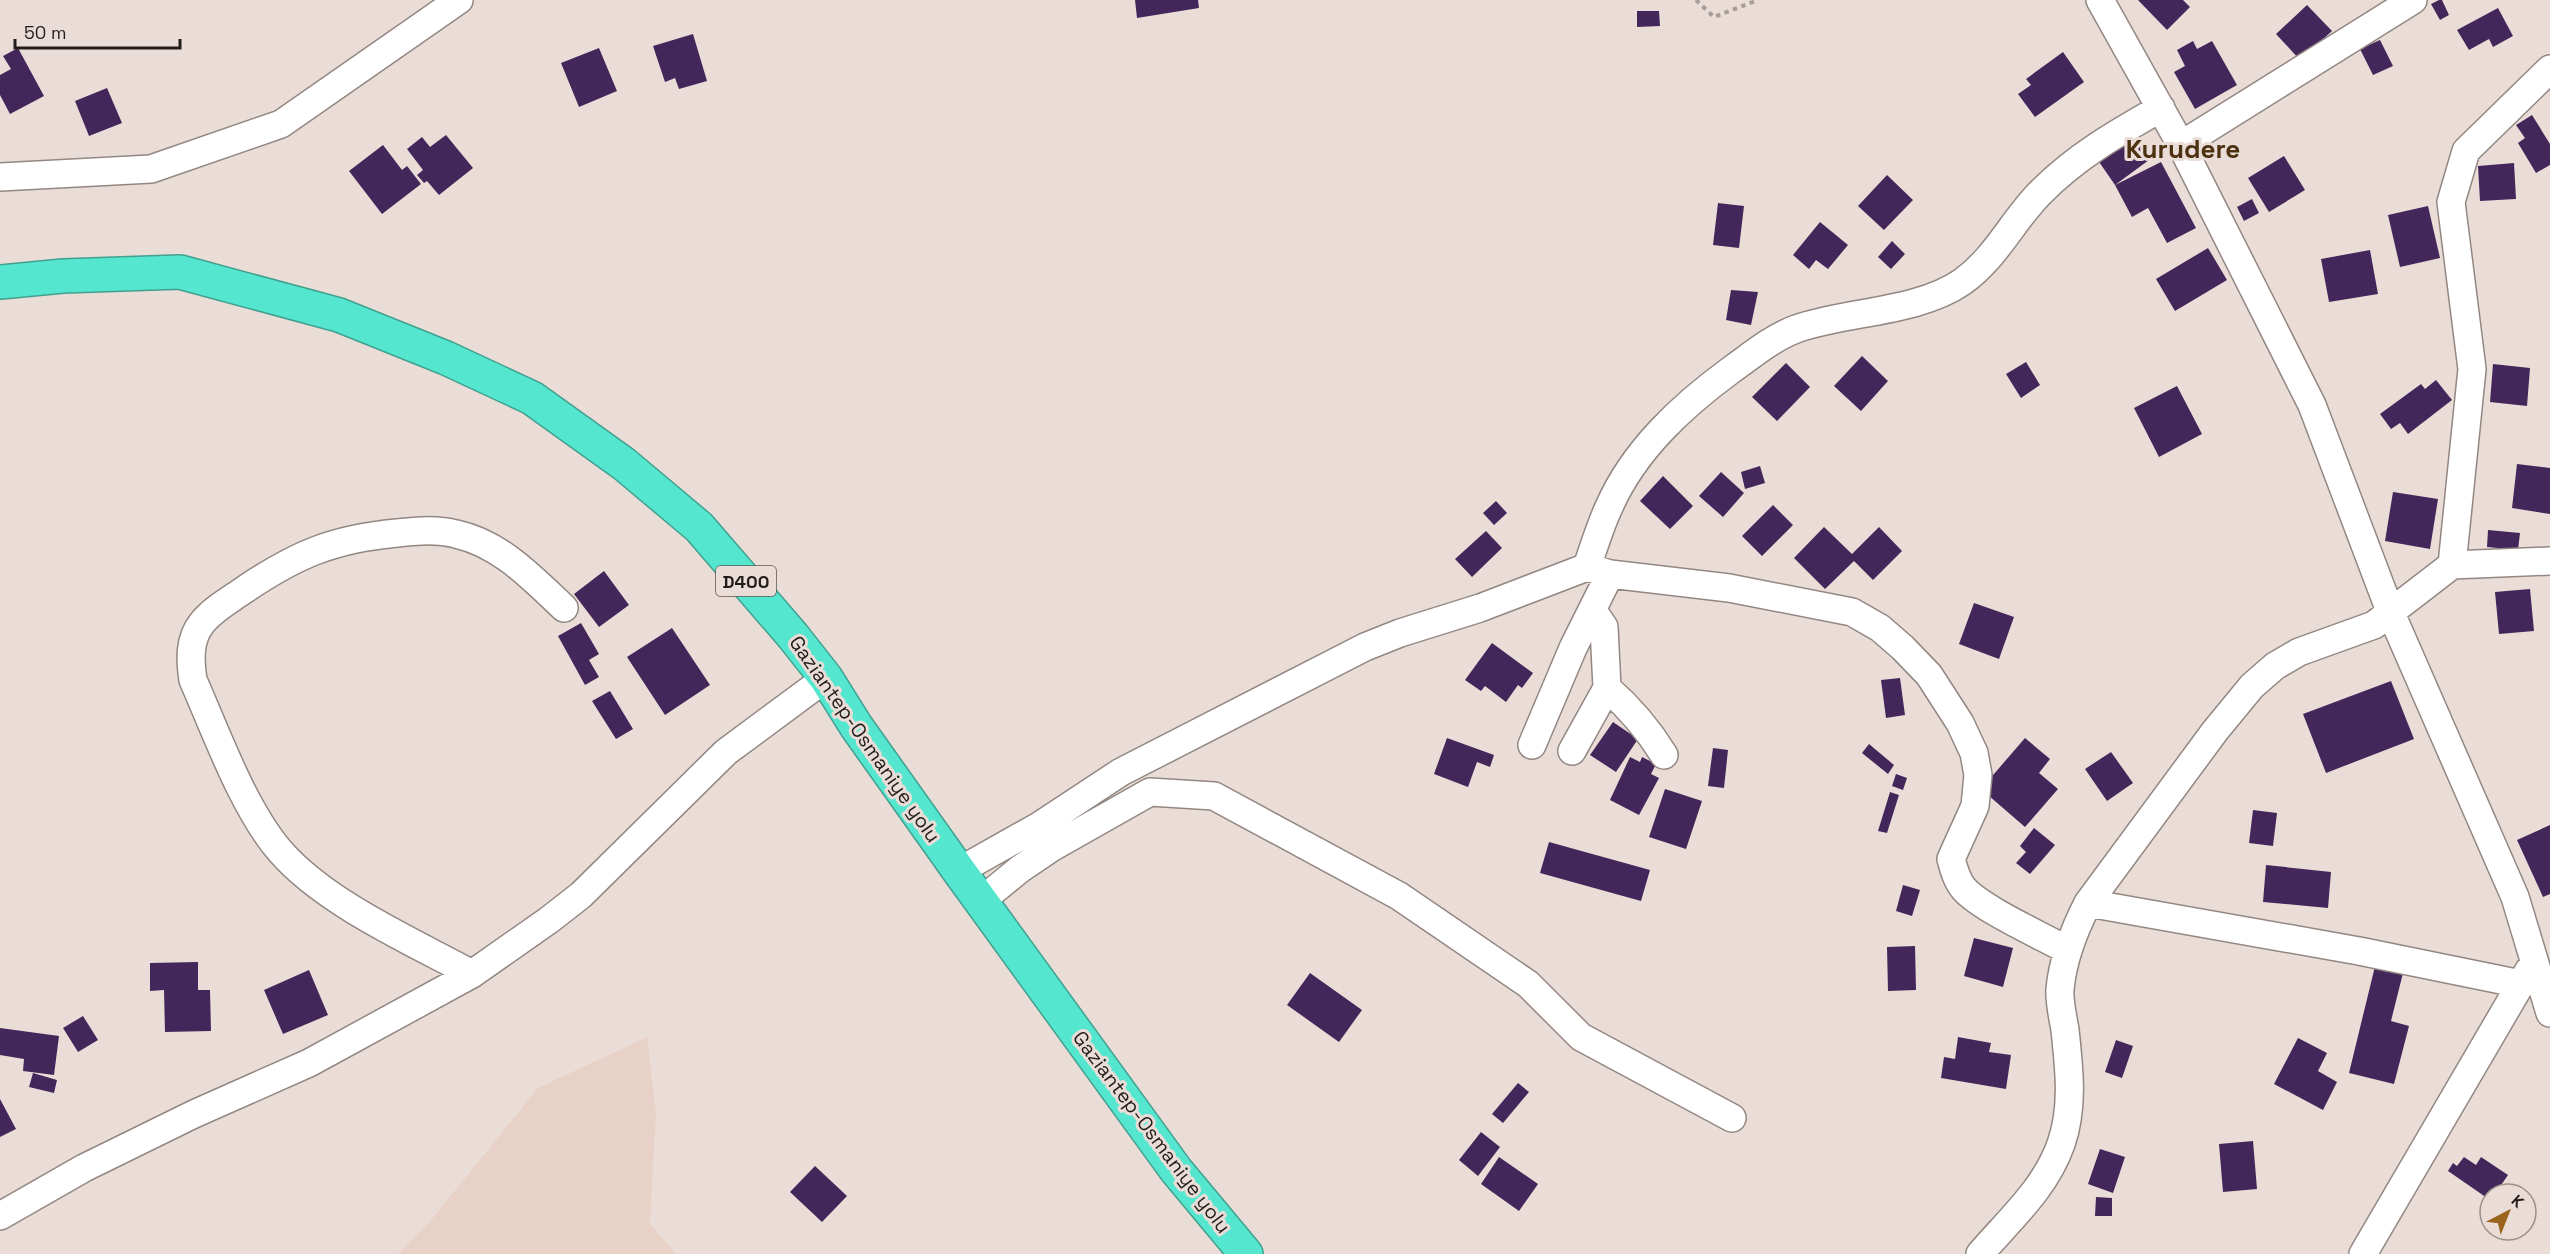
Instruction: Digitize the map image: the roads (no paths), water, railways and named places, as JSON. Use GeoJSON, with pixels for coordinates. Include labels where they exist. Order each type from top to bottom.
{"type":"FeatureCollection","features":[{"type":"Feature","properties":{"kind":"highway","name":"Gaziantep-Osmaniye yolu"},"geometry":{"type":"LineString","coordinates":[[0,282],[63,276],[180,272],[339,315],[446,358],[532,398],[624,465],[699,527],[826,678],[856,726],[959,872],[1176,1170],[1246,1254]]}},
{"type":"Feature","properties":{"kind":"street"},"geometry":{"type":"LineString","coordinates":[[0,177],[151,169],[281,124],[459,0]]}},
{"type":"Feature","properties":{"kind":"street"},"geometry":{"type":"LineString","coordinates":[[2100,0],[2181,145],[2312,405],[2390,611],[2515,897],[2550,1012]]}},
{"type":"Feature","properties":{"kind":"street"},"geometry":{"type":"LineString","coordinates":[[2181,145],[2413,0]]}},
{"type":"Feature","properties":{"kind":"street"},"geometry":{"type":"LineString","coordinates":[[2452,566],[2472,369],[2451,202],[2466,151],[2550,69]]}},
{"type":"Feature","properties":{"kind":"street"},"geometry":{"type":"LineString","coordinates":[[1532,745],[1568,659],[1593,611],[1609,506],[1629,472],[1652,440],[1701,392],[1769,343],[1797,329],[1904,304],[1932,296],[1960,284],[1988,262],[2037,196],[2065,169],[2102,141],[2161,108]]}},
{"type":"Feature","properties":{"kind":"street"},"geometry":{"type":"LineString","coordinates":[[472,974],[328,894],[304,875],[280,851],[257,819],[193,680],[190,661],[192,641],[201,623],[217,609],[294,559],[345,540],[430,530],[458,534],[490,547],[518,565],[564,608]]}},
{"type":"Feature","properties":{"kind":"street"},"geometry":{"type":"LineString","coordinates":[[1980,1254],[2030,1200],[2049,1171],[2061,1144],[2068,1117],[2070,1085],[2060,991],[2067,950],[2088,903],[2215,731],[2252,686],[2275,666],[2299,652],[2374,625],[2452,566],[2550,561]]}},
{"type":"Feature","properties":{"kind":"street"},"geometry":{"type":"LineString","coordinates":[[959,872],[1039,826],[1121,772],[1365,647],[1599,570],[1729,588],[1852,612],[1880,628],[1929,675],[1960,723],[1974,753],[1978,776],[1975,806],[1951,859],[1957,878],[1964,889],[1983,904],[2067,950]]}},
{"type":"Feature","properties":{"kind":"street"},"geometry":{"type":"LineString","coordinates":[[1572,751],[1607,687],[1604,627],[1593,611]]}},
{"type":"Feature","properties":{"kind":"street"},"geometry":{"type":"LineString","coordinates":[[0,1216],[84,1168],[194,1114],[309,1063],[472,974],[581,895],[726,752],[826,678]]}},
{"type":"Feature","properties":{"kind":"street"},"geometry":{"type":"LineString","coordinates":[[1607,687],[1647,728],[1664,755]]}},
{"type":"Feature","properties":{"kind":"street"},"geometry":{"type":"LineString","coordinates":[[981,901],[1020,868],[1043,853],[1150,792],[1214,796],[1399,896],[1528,984],[1581,1037],[1732,1118]]}},
{"type":"Feature","properties":{"kind":"street"},"geometry":{"type":"LineString","coordinates":[[2088,903],[2359,951],[2521,984]]}},
{"type":"Feature","properties":{"kind":"street"},"geometry":{"type":"LineString","coordinates":[[2363,1254],[2534,961]]}},
{"type":"Feature","properties":{"kind":"district","name":"Kurudere"},"geometry":{"type":"Point","coordinates":[2183,149]}}]}
